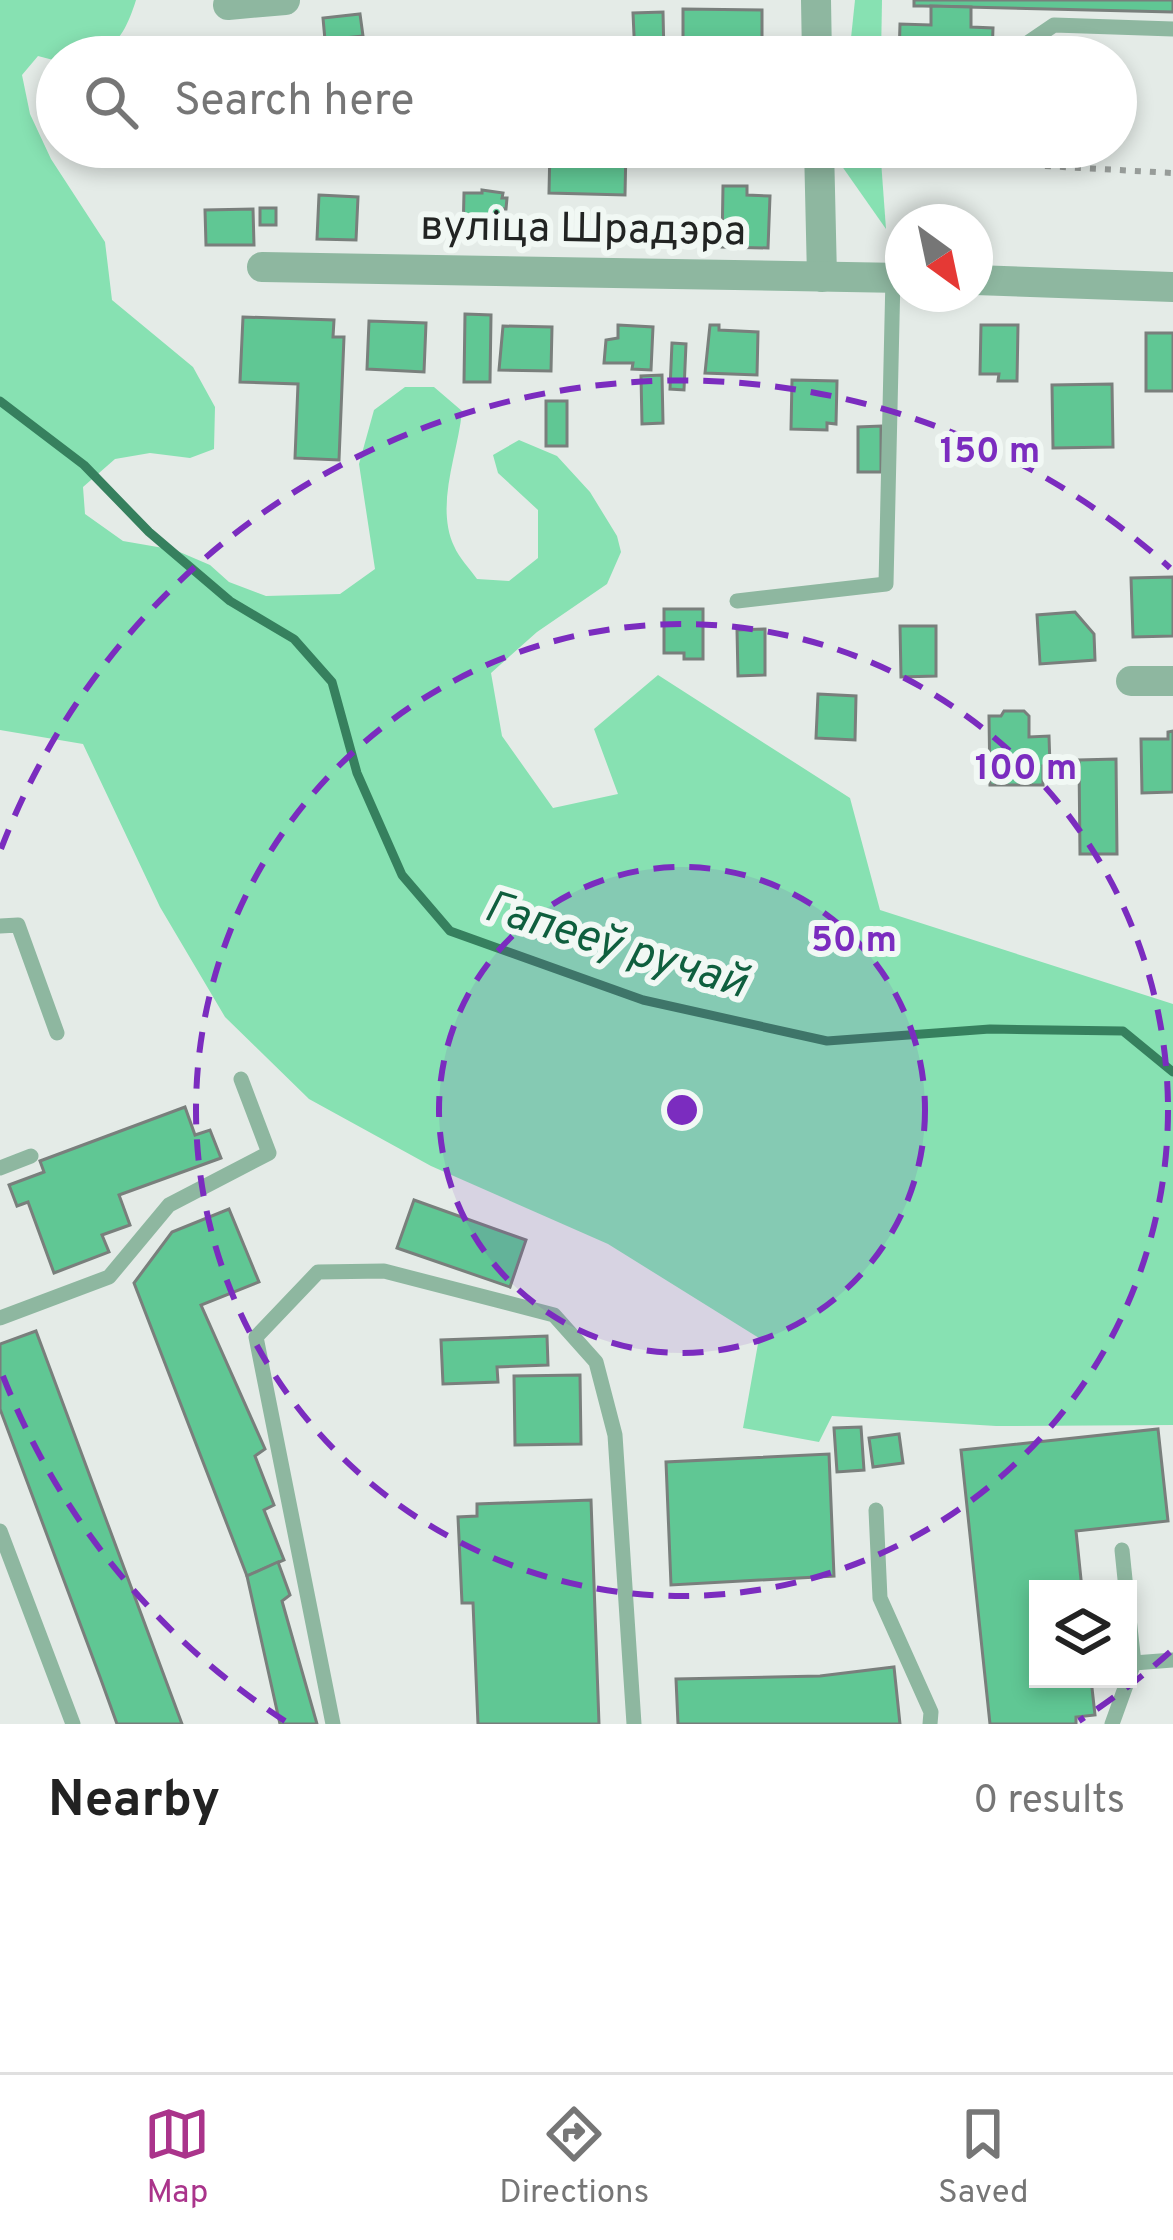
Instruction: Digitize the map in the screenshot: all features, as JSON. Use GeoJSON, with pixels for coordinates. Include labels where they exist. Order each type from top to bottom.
{"type":"FeatureCollection","features":[{"type":"Feature","properties":{"kind":"street"},"geometry":{"type":"LineString","coordinates":[[228,5],[285,0]]}},
{"type":"Feature","properties":{"kind":"street"},"geometry":{"type":"LineString","coordinates":[[816,0],[817,36]]}},
{"type":"Feature","properties":{"kind":"street"},"geometry":{"type":"LineString","coordinates":[[819,168],[822,277]]}},
{"type":"Feature","properties":{"kind":"street","name":"вуліца Шрадэра"},"geometry":{"type":"LineString","coordinates":[[262,267],[885,277]]}},
{"type":"Feature","properties":{"kind":"street"},"geometry":{"type":"LineString","coordinates":[[993,281],[1173,287]]}},
{"type":"Feature","properties":{"kind":"street"},"geometry":{"type":"LineString","coordinates":[[1131,681],[1173,680]]}},
{"type":"Feature","properties":{"kind":"lane"},"geometry":{"type":"LineString","coordinates":[[1038,36],[1054,26],[1173,29]]}},
{"type":"Feature","properties":{"kind":"lane"},"geometry":{"type":"LineString","coordinates":[[737,601],[886,584],[897,312]]}},
{"type":"Feature","properties":{"kind":"lane"},"geometry":{"type":"LineString","coordinates":[[0,926],[18,926],[57,1034]]}},
{"type":"Feature","properties":{"kind":"lane"},"geometry":{"type":"LineString","coordinates":[[0,1318],[109,1276],[170,1205],[269,1153],[241,1079]]}},
{"type":"Feature","properties":{"kind":"lane"},"geometry":{"type":"LineString","coordinates":[[0,1168],[31,1156]]}},
{"type":"Feature","properties":{"kind":"lane"},"geometry":{"type":"LineString","coordinates":[[333,1724],[256,1337],[318,1272],[385,1271],[554,1315],[596,1362],[615,1435],[634,1724]]}},
{"type":"Feature","properties":{"kind":"lane"},"geometry":{"type":"LineString","coordinates":[[876,1510],[880,1598],[931,1712],[930,1724]]}},
{"type":"Feature","properties":{"kind":"lane"},"geometry":{"type":"LineString","coordinates":[[0,1534],[73,1724]]}},
{"type":"Feature","properties":{"kind":"lane"},"geometry":{"type":"LineString","coordinates":[[1122,1550],[1125,1580]]}},
{"type":"Feature","properties":{"kind":"lane"},"geometry":{"type":"LineString","coordinates":[[1137,1663],[1173,1660]]}},
{"type":"Feature","properties":{"kind":"lane"},"geometry":{"type":"LineString","coordinates":[[1112,1724],[1125,1688]]}},
{"type":"Feature","properties":{"kind":"path"},"geometry":{"type":"LineString","coordinates":[[1086,168],[1173,173]]}},
{"type":"Feature","properties":{"kind":"green space"},"geometry":{"type":"Polygon","coordinates":[[[0,0],[136,0],[119,36],[36,36],[36,58],[22,75],[36,127],[36,168],[57,168],[105,242],[112,300],[193,367],[215,407],[214,449],[190,458],[150,453],[115,459],[83,487],[85,514],[123,541],[175,550],[210,565],[229,582],[266,596],[340,594],[375,569],[359,464],[374,410],[405,387],[434,387],[462,411],[449,479],[447,514],[454,546],[477,579],[509,581],[538,558],[538,510],[498,473],[493,455],[519,440],[557,456],[590,492],[617,536],[621,552],[607,584],[537,632],[491,673],[502,736],[553,808],[618,794],[594,729],[658,675],[850,798],[880,910],[1173,1004],[1173,1425],[996,1426],[832,1416],[819,1442],[743,1428],[759,1338],[608,1244],[431,1166],[309,1099],[225,1017],[160,907],[83,744],[0,730],[0,0]]]}},
{"type":"Feature","properties":{"kind":"green space"},"geometry":{"type":"Polygon","coordinates":[[[855,0],[882,0],[881,36],[851,36],[855,0]]]}},
{"type":"Feature","properties":{"kind":"green space"},"geometry":{"type":"Polygon","coordinates":[[[843,168],[882,168],[885,215],[885,228],[843,168]]]}},
{"type":"Feature","properties":{"kind":"building"},"geometry":{"type":"Polygon","coordinates":[[[914,0],[1173,0],[1173,12],[914,6],[914,0]]]}},
{"type":"Feature","properties":{"kind":"building"},"geometry":{"type":"Polygon","coordinates":[[[931,6],[971,7],[971,27],[993,28],[993,36],[900,36],[900,24],[931,25],[931,6]]]}},
{"type":"Feature","properties":{"kind":"building"},"geometry":{"type":"Polygon","coordinates":[[[683,9],[762,10],[762,36],[683,36],[683,9]]]}},
{"type":"Feature","properties":{"kind":"building"},"geometry":{"type":"Polygon","coordinates":[[[663,12],[664,36],[634,36],[633,13],[663,12]]]}},
{"type":"Feature","properties":{"kind":"building"},"geometry":{"type":"Polygon","coordinates":[[[360,14],[363,36],[325,36],[323,18],[360,14]]]}},
{"type":"Feature","properties":{"kind":"building"},"geometry":{"type":"Polygon","coordinates":[[[550,168],[626,168],[625,195],[549,193],[550,168]]]}},
{"type":"Feature","properties":{"kind":"building"},"geometry":{"type":"Polygon","coordinates":[[[723,186],[747,186],[747,195],[770,196],[768,248],[722,247],[723,186]]]}},
{"type":"Feature","properties":{"kind":"building"},"geometry":{"type":"Polygon","coordinates":[[[482,190],[507,198],[501,236],[463,235],[464,193],[482,190]]]}},
{"type":"Feature","properties":{"kind":"building"},"geometry":{"type":"Polygon","coordinates":[[[319,195],[358,197],[356,240],[317,239],[319,195]]]}},
{"type":"Feature","properties":{"kind":"building"},"geometry":{"type":"Polygon","coordinates":[[[260,208],[276,208],[276,225],[260,225],[260,208]]]}},
{"type":"Feature","properties":{"kind":"building"},"geometry":{"type":"Polygon","coordinates":[[[253,209],[254,245],[206,245],[205,210],[253,209]]]}},
{"type":"Feature","properties":{"kind":"building"},"geometry":{"type":"Polygon","coordinates":[[[465,314],[491,315],[490,382],[464,382],[465,314]]]}},
{"type":"Feature","properties":{"kind":"building"},"geometry":{"type":"Polygon","coordinates":[[[243,317],[334,320],[333,337],[344,337],[339,460],[295,458],[298,384],[240,382],[243,317]]]}},
{"type":"Feature","properties":{"kind":"building"},"geometry":{"type":"Polygon","coordinates":[[[369,321],[426,323],[424,372],[367,369],[369,321]]]}},
{"type":"Feature","properties":{"kind":"building"},"geometry":{"type":"Polygon","coordinates":[[[618,325],[653,327],[651,370],[632,369],[633,363],[604,363],[606,340],[618,338],[618,325]]]}},
{"type":"Feature","properties":{"kind":"building"},"geometry":{"type":"Polygon","coordinates":[[[710,325],[719,325],[719,330],[758,332],[757,375],[705,373],[710,325]]]}},
{"type":"Feature","properties":{"kind":"building"},"geometry":{"type":"Polygon","coordinates":[[[981,325],[1018,325],[1017,381],[980,374],[981,325]]]}},
{"type":"Feature","properties":{"kind":"building"},"geometry":{"type":"Polygon","coordinates":[[[503,326],[552,327],[551,371],[499,370],[503,326]]]}},
{"type":"Feature","properties":{"kind":"building"},"geometry":{"type":"Polygon","coordinates":[[[1146,333],[1173,333],[1173,391],[1146,391],[1146,333]]]}},
{"type":"Feature","properties":{"kind":"building"},"geometry":{"type":"Polygon","coordinates":[[[672,343],[686,344],[684,390],[670,389],[672,343]]]}},
{"type":"Feature","properties":{"kind":"building"},"geometry":{"type":"Polygon","coordinates":[[[662,375],[663,423],[642,424],[641,376],[662,375]]]}},
{"type":"Feature","properties":{"kind":"building"},"geometry":{"type":"Polygon","coordinates":[[[792,380],[837,381],[836,424],[827,423],[827,430],[791,429],[792,380]]]}},
{"type":"Feature","properties":{"kind":"building"},"geometry":{"type":"Polygon","coordinates":[[[1112,384],[1113,447],[1053,448],[1052,385],[1112,384]]]}},
{"type":"Feature","properties":{"kind":"building"},"geometry":{"type":"Polygon","coordinates":[[[546,401],[567,401],[567,446],[546,446],[546,401]]]}},
{"type":"Feature","properties":{"kind":"building"},"geometry":{"type":"Polygon","coordinates":[[[881,426],[881,472],[858,472],[858,427],[881,426]]]}},
{"type":"Feature","properties":{"kind":"building"},"geometry":{"type":"Polygon","coordinates":[[[1173,577],[1173,636],[1133,637],[1131,578],[1173,577]]]}},
{"type":"Feature","properties":{"kind":"building"},"geometry":{"type":"Polygon","coordinates":[[[664,609],[703,609],[703,659],[664,653],[664,609]]]}},
{"type":"Feature","properties":{"kind":"building"},"geometry":{"type":"Polygon","coordinates":[[[1075,612],[1094,634],[1095,660],[1040,664],[1037,615],[1075,612]]]}},
{"type":"Feature","properties":{"kind":"building"},"geometry":{"type":"Polygon","coordinates":[[[900,626],[936,626],[936,676],[901,677],[900,626]]]}},
{"type":"Feature","properties":{"kind":"building"},"geometry":{"type":"Polygon","coordinates":[[[765,629],[765,675],[738,676],[737,630],[765,629]]]}},
{"type":"Feature","properties":{"kind":"building"},"geometry":{"type":"Polygon","coordinates":[[[818,694],[856,696],[855,740],[816,738],[818,694]]]}},
{"type":"Feature","properties":{"kind":"building"},"geometry":{"type":"Polygon","coordinates":[[[1004,711],[1024,711],[1029,716],[1029,737],[1049,736],[1050,766],[1043,766],[1043,785],[990,785],[989,716],[1001,716],[1004,711]]]}},
{"type":"Feature","properties":{"kind":"building"},"geometry":{"type":"Polygon","coordinates":[[[1173,731],[1173,792],[1142,793],[1141,739],[1168,739],[1168,732],[1173,731]]]}},
{"type":"Feature","properties":{"kind":"building"},"geometry":{"type":"Polygon","coordinates":[[[1116,759],[1117,854],[1080,854],[1079,760],[1116,759]]]}},
{"type":"Feature","properties":{"kind":"building"},"geometry":{"type":"Polygon","coordinates":[[[185,1107],[195,1135],[210,1130],[221,1158],[119,1195],[130,1225],[102,1235],[109,1252],[54,1273],[28,1202],[17,1206],[9,1185],[44,1172],[40,1161],[185,1107]]]}},
{"type":"Feature","properties":{"kind":"building"},"geometry":{"type":"Polygon","coordinates":[[[414,1200],[526,1240],[510,1287],[397,1248],[414,1200]]]}},
{"type":"Feature","properties":{"kind":"building"},"geometry":{"type":"Polygon","coordinates":[[[229,1209],[259,1282],[201,1305],[265,1449],[255,1456],[274,1505],[264,1510],[284,1560],[247,1576],[134,1283],[172,1232],[229,1209]]]}},
{"type":"Feature","properties":{"kind":"building"},"geometry":{"type":"Polygon","coordinates":[[[36,1331],[182,1724],[117,1724],[0,1409],[0,1344],[36,1331]]]}},
{"type":"Feature","properties":{"kind":"building"},"geometry":{"type":"Polygon","coordinates":[[[547,1336],[548,1365],[497,1367],[498,1382],[443,1384],[441,1340],[547,1336]]]}},
{"type":"Feature","properties":{"kind":"building"},"geometry":{"type":"Polygon","coordinates":[[[580,1375],[581,1444],[515,1445],[514,1376],[580,1375]]]}},
{"type":"Feature","properties":{"kind":"building"},"geometry":{"type":"Polygon","coordinates":[[[861,1427],[864,1470],[837,1472],[834,1428],[861,1427]]]}},
{"type":"Feature","properties":{"kind":"building"},"geometry":{"type":"Polygon","coordinates":[[[1158,1429],[1168,1521],[1076,1531],[1081,1580],[1029,1580],[1029,1688],[1092,1688],[1095,1715],[1076,1717],[1076,1724],[990,1724],[961,1450],[1158,1429]]]}},
{"type":"Feature","properties":{"kind":"building"},"geometry":{"type":"Polygon","coordinates":[[[899,1434],[903,1463],[873,1467],[869,1438],[899,1434]]]}},
{"type":"Feature","properties":{"kind":"building"},"geometry":{"type":"Polygon","coordinates":[[[829,1454],[834,1576],[671,1585],[666,1462],[829,1454]]]}},
{"type":"Feature","properties":{"kind":"building"},"geometry":{"type":"Polygon","coordinates":[[[591,1500],[599,1724],[478,1724],[473,1603],[462,1603],[458,1517],[477,1516],[477,1504],[591,1500]]]}},
{"type":"Feature","properties":{"kind":"building"},"geometry":{"type":"Polygon","coordinates":[[[278,1562],[290,1595],[282,1601],[317,1724],[280,1724],[247,1576],[278,1562]]]}},
{"type":"Feature","properties":{"kind":"building"},"geometry":{"type":"Polygon","coordinates":[[[894,1667],[900,1724],[678,1724],[676,1679],[820,1676],[894,1667]]]}},
{"type":"Feature","properties":{"kind":"waterway","name":"Гапееў ручай"},"geometry":{"type":"LineString","coordinates":[[0,401],[84,465],[149,532],[230,601],[294,639],[332,682],[357,773],[402,875],[450,931],[643,1000],[827,1041],[990,1029],[1123,1031],[1173,1072]]}}]}
